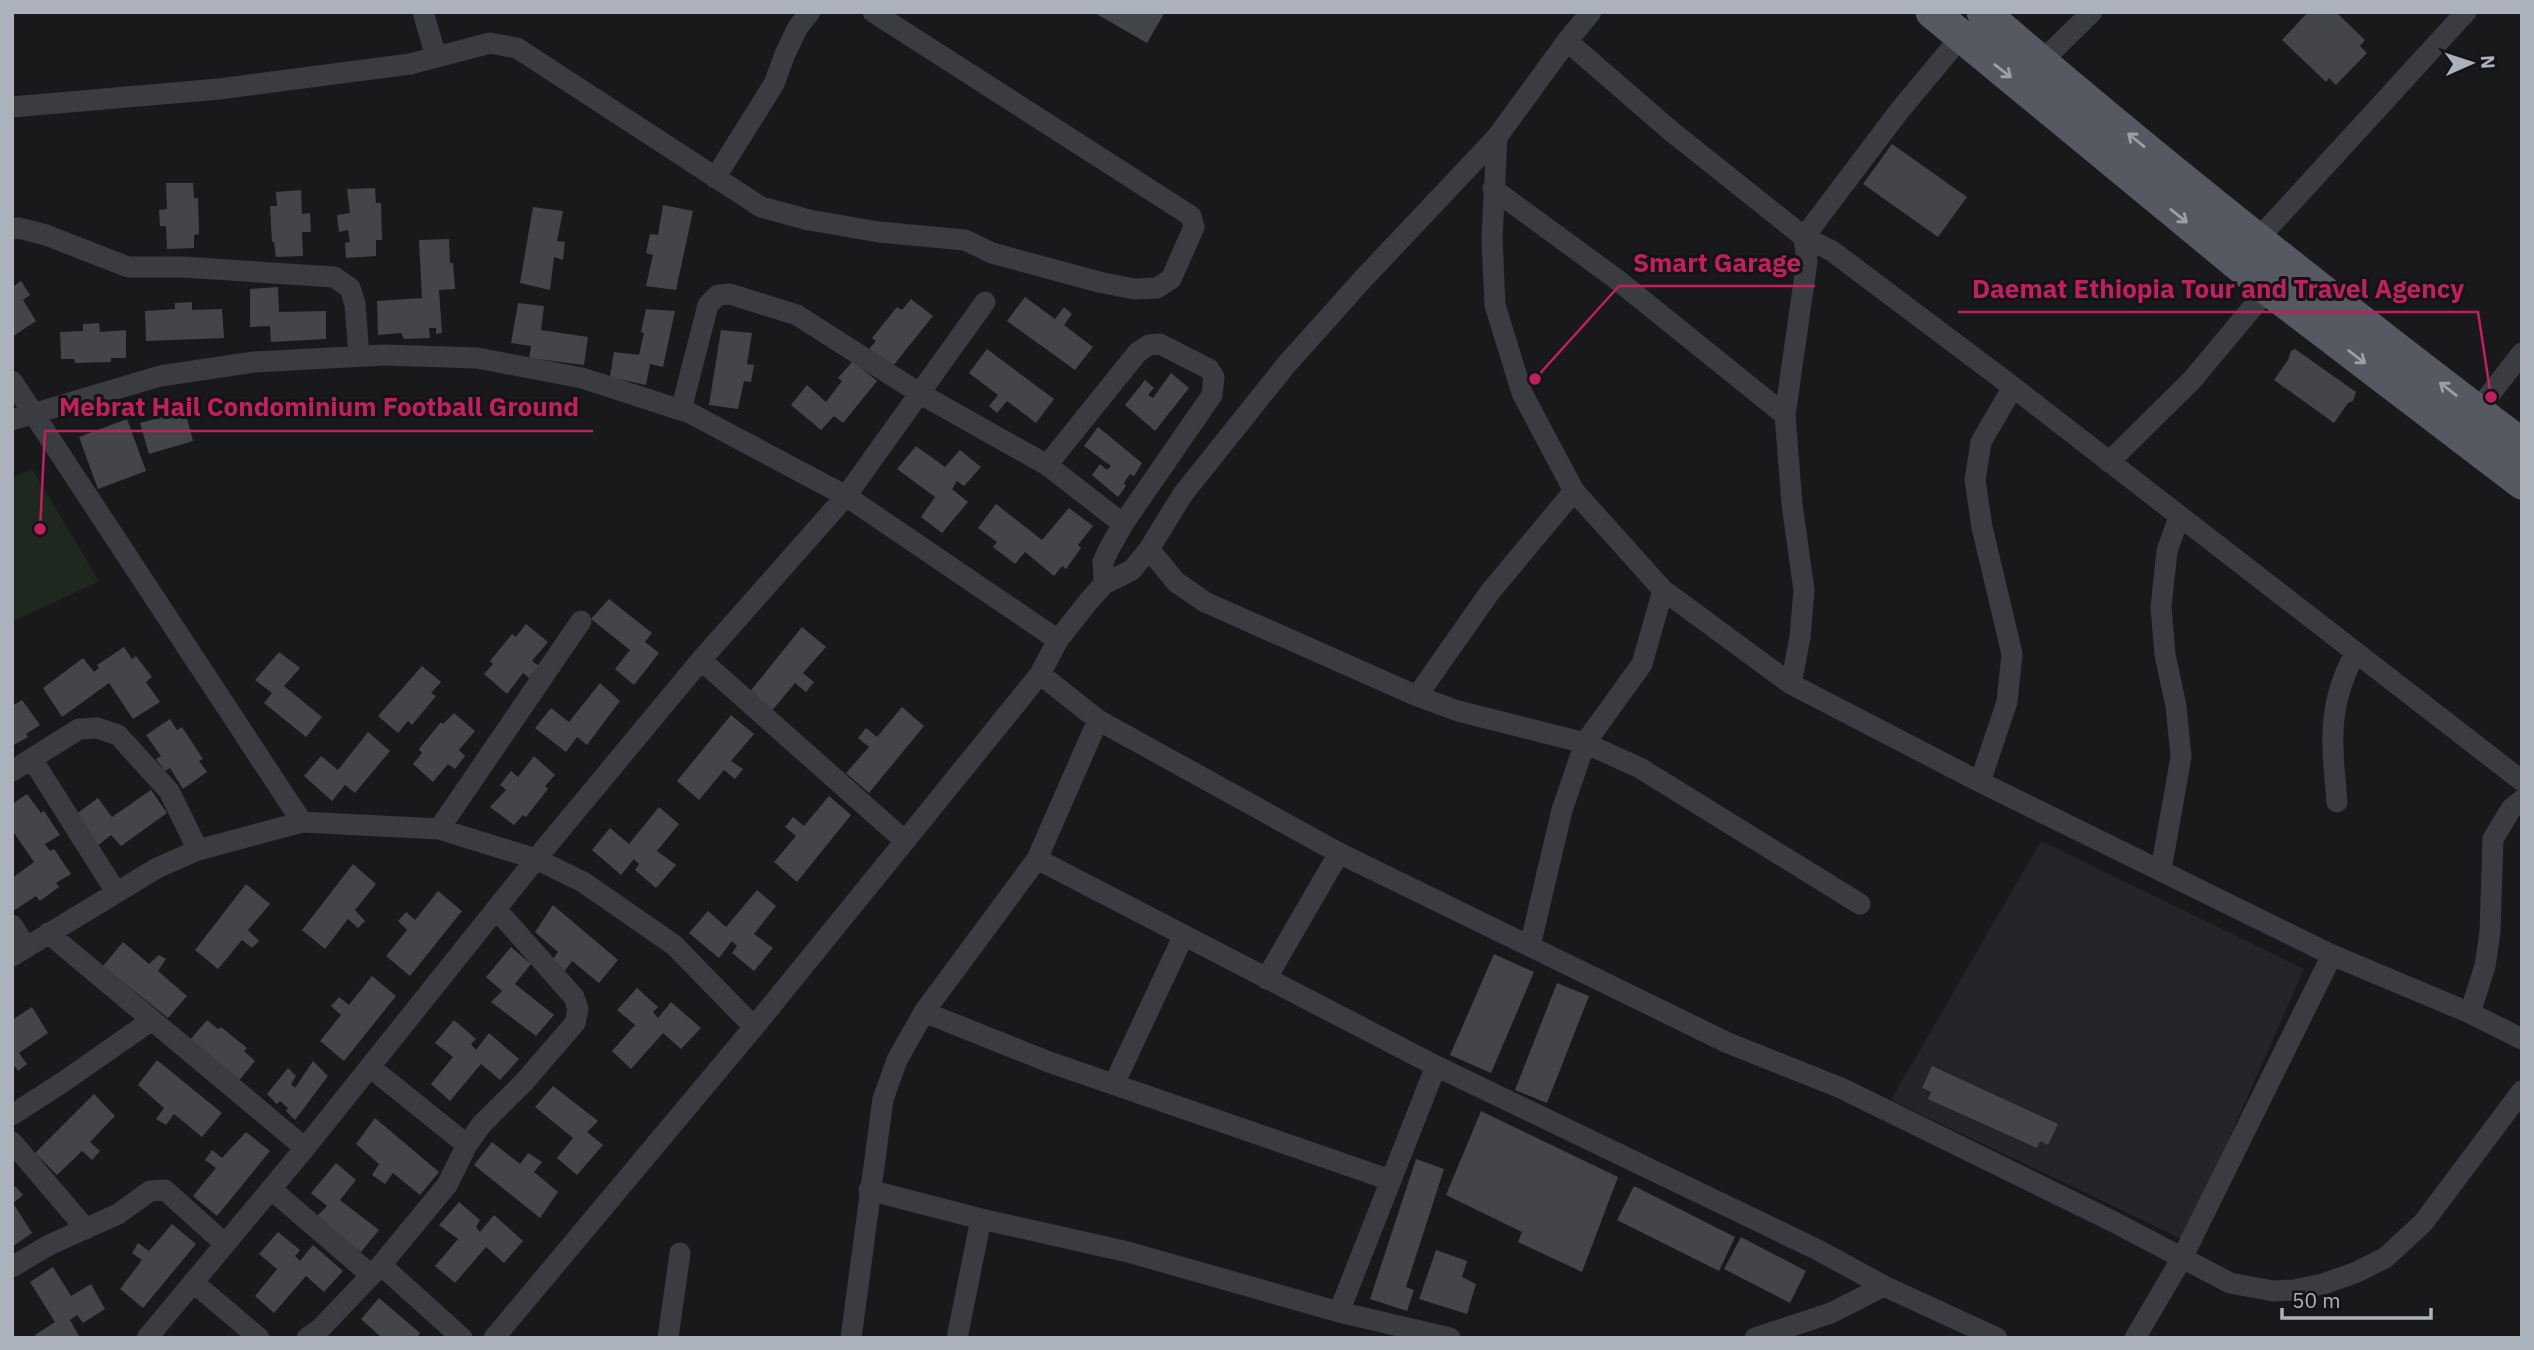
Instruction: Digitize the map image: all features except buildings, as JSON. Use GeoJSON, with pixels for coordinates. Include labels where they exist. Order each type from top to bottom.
{"type":"FeatureCollection","features":[{"type":"Feature","properties":{"kind":"main road"},"geometry":{"type":"LineString","coordinates":[[1931,12],[2268,289],[2522,483]]}},
{"type":"Feature","properties":{"kind":"main road"},"geometry":{"type":"LineString","coordinates":[[1983,12],[2258,239],[2522,446]]}},
{"type":"Feature","properties":{"kind":"street"},"geometry":{"type":"LineString","coordinates":[[423,12],[436,57]]}},
{"type":"Feature","properties":{"kind":"street"},"geometry":{"type":"LineString","coordinates":[[715,178],[774,84],[798,27],[810,12]]}},
{"type":"Feature","properties":{"kind":"street"},"geometry":{"type":"LineString","coordinates":[[12,107],[219,89],[410,64],[490,43],[517,48],[761,207],[809,220],[879,232],[965,240],[992,253],[1134,289],[1157,288],[1171,279],[1194,227],[1191,216],[873,12]]}},
{"type":"Feature","properties":{"kind":"street"},"geometry":{"type":"LineString","coordinates":[[494,1338],[754,1027],[905,841],[1040,674],[1058,640],[1104,584],[1132,570],[1149,549],[1183,494],[1286,365],[1363,279],[1497,138],[1591,12]]}},
{"type":"Feature","properties":{"kind":"street"},"geometry":{"type":"LineString","coordinates":[[2041,62],[2092,12]]}},
{"type":"Feature","properties":{"kind":"street"},"geometry":{"type":"LineString","coordinates":[[2258,239],[2466,12]]}},
{"type":"Feature","properties":{"kind":"street"},"geometry":{"type":"LineString","coordinates":[[1791,684],[1800,637],[1804,590],[1792,504],[1785,415],[1807,261],[1804,237],[1900,110],[1960,38]]}},
{"type":"Feature","properties":{"kind":"street"},"geometry":{"type":"LineString","coordinates":[[1567,41],[1671,131],[1804,237],[1832,251],[2013,387],[2522,781]]}},
{"type":"Feature","properties":{"kind":"street"},"geometry":{"type":"LineString","coordinates":[[1497,138],[1493,189],[1494,305],[1522,393],[1574,491],[1663,590],[1791,684],[1980,782],[2332,955],[2470,1013],[2522,1039]]}},
{"type":"Feature","properties":{"kind":"street"},"geometry":{"type":"LineString","coordinates":[[1493,189],[1615,278],[1785,415]]}},
{"type":"Feature","properties":{"kind":"street"},"geometry":{"type":"LineString","coordinates":[[12,229],[19,228],[46,235],[128,267],[183,267],[334,277],[349,288],[355,304],[359,356]]}},
{"type":"Feature","properties":{"kind":"street"},"geometry":{"type":"LineString","coordinates":[[2109,462],[2192,380],[2268,289]]}},
{"type":"Feature","properties":{"kind":"street"},"geometry":{"type":"LineString","coordinates":[[681,410],[708,305],[718,295],[730,293],[797,315],[919,393],[1047,465],[1124,524]]}},
{"type":"Feature","properties":{"kind":"street"},"geometry":{"type":"LineString","coordinates":[[147,1338],[305,1148],[536,859],[701,660],[846,496],[985,302]]}},
{"type":"Feature","properties":{"kind":"street"},"geometry":{"type":"LineString","coordinates":[[1047,465],[1138,352],[1149,345],[1160,344],[1209,369],[1214,377],[1212,395],[1124,524],[1103,562],[1104,584]]}},
{"type":"Feature","properties":{"kind":"street"},"geometry":{"type":"LineString","coordinates":[[2477,411],[2522,353]]}},
{"type":"Feature","properties":{"kind":"street"},"geometry":{"type":"LineString","coordinates":[[12,420],[160,376],[254,362],[359,356],[477,358],[582,378],[681,410],[846,496],[1058,640]]}},
{"type":"Feature","properties":{"kind":"street"},"geometry":{"type":"LineString","coordinates":[[12,381],[302,822]]}},
{"type":"Feature","properties":{"kind":"street"},"geometry":{"type":"LineString","coordinates":[[1980,782],[2007,702],[2012,654],[1982,527],[1975,480],[1981,442],[2013,387]]}},
{"type":"Feature","properties":{"kind":"street"},"geometry":{"type":"LineString","coordinates":[[1417,696],[1490,592],[1574,491]]}},
{"type":"Feature","properties":{"kind":"street"},"geometry":{"type":"LineString","coordinates":[[2161,870],[2180,757],[2176,706],[2165,655],[2161,607],[2167,551],[2179,517]]}},
{"type":"Feature","properties":{"kind":"street"},"geometry":{"type":"LineString","coordinates":[[1149,549],[1176,582],[1205,603],[1417,696],[1458,711],[1585,743],[1640,768],[1860,904]]}},
{"type":"Feature","properties":{"kind":"street"},"geometry":{"type":"LineString","coordinates":[[1531,946],[1562,810],[1585,743],[1642,664],[1663,590]]}},
{"type":"Feature","properties":{"kind":"street"},"geometry":{"type":"LineString","coordinates":[[439,829],[581,621]]}},
{"type":"Feature","properties":{"kind":"street"},"geometry":{"type":"LineString","coordinates":[[2337,802],[2333,747],[2334,710],[2343,676],[2355,653]]}},
{"type":"Feature","properties":{"kind":"street"},"geometry":{"type":"LineString","coordinates":[[701,660],[905,841]]}},
{"type":"Feature","properties":{"kind":"street"},"geometry":{"type":"LineString","coordinates":[[1040,674],[1098,720],[1339,853],[1728,1043],[1841,1088],[2230,1283],[2273,1291],[2294,1290],[2323,1284],[2385,1258],[2424,1223],[2522,1091]]}},
{"type":"Feature","properties":{"kind":"street"},"geometry":{"type":"LineString","coordinates":[[851,1338],[883,1099],[897,1060],[924,1012],[1037,859],[1098,720]]}},
{"type":"Feature","properties":{"kind":"street"},"geometry":{"type":"LineString","coordinates":[[12,771],[79,729],[97,727],[118,735],[169,791],[198,850]]}},
{"type":"Feature","properties":{"kind":"street"},"geometry":{"type":"LineString","coordinates":[[32,759],[116,892]]}},
{"type":"Feature","properties":{"kind":"street"},"geometry":{"type":"LineString","coordinates":[[2470,1013],[2485,966],[2490,932],[2493,839],[2511,809],[2522,800]]}},
{"type":"Feature","properties":{"kind":"street"},"geometry":{"type":"LineString","coordinates":[[12,925],[19,952],[157,868],[198,850],[302,822],[439,829],[536,859],[583,882],[674,945],[754,1027]]}},
{"type":"Feature","properties":{"kind":"street"},"geometry":{"type":"LineString","coordinates":[[1266,979],[1339,853]]}},
{"type":"Feature","properties":{"kind":"street"},"geometry":{"type":"LineString","coordinates":[[1037,859],[1436,1066],[1806,1245],[1884,1286],[1997,1338]]}},
{"type":"Feature","properties":{"kind":"street"},"geometry":{"type":"LineString","coordinates":[[307,1338],[320,1329],[376,1270],[447,1185],[467,1145],[481,1125],[525,1081],[575,1023],[578,1009],[574,997],[496,909]]}},
{"type":"Feature","properties":{"kind":"street"},"geometry":{"type":"LineString","coordinates":[[48,933],[305,1148]]}},
{"type":"Feature","properties":{"kind":"street"},"geometry":{"type":"LineString","coordinates":[[1114,1084],[1183,937]]}},
{"type":"Feature","properties":{"kind":"street"},"geometry":{"type":"LineString","coordinates":[[2135,1338],[2182,1258],[2332,955]]}},
{"type":"Feature","properties":{"kind":"street"},"geometry":{"type":"LineString","coordinates":[[924,1012],[1049,1062],[1390,1180]]}},
{"type":"Feature","properties":{"kind":"street"},"geometry":{"type":"LineString","coordinates":[[12,1115],[152,1020]]}},
{"type":"Feature","properties":{"kind":"street"},"geometry":{"type":"LineString","coordinates":[[1339,1312],[1436,1066]]}},
{"type":"Feature","properties":{"kind":"street"},"geometry":{"type":"LineString","coordinates":[[370,1067],[467,1145]]}},
{"type":"Feature","properties":{"kind":"street"},"geometry":{"type":"LineString","coordinates":[[12,1142],[86,1229]]}},
{"type":"Feature","properties":{"kind":"street"},"geometry":{"type":"LineString","coordinates":[[271,1189],[462,1338]]}},
{"type":"Feature","properties":{"kind":"street"},"geometry":{"type":"LineString","coordinates":[[12,1267],[49,1245],[118,1214],[149,1191],[165,1190],[225,1244]]}},
{"type":"Feature","properties":{"kind":"street"},"geometry":{"type":"LineString","coordinates":[[870,1190],[981,1219],[1128,1252],[1339,1312],[1450,1338]]}},
{"type":"Feature","properties":{"kind":"street"},"geometry":{"type":"LineString","coordinates":[[957,1338],[981,1219]]}},
{"type":"Feature","properties":{"kind":"street"},"geometry":{"type":"LineString","coordinates":[[668,1338],[680,1253]]}},
{"type":"Feature","properties":{"kind":"street"},"geometry":{"type":"LineString","coordinates":[[193,1282],[259,1338]]}},
{"type":"Feature","properties":{"kind":"street"},"geometry":{"type":"LineString","coordinates":[[1755,1338],[1831,1314],[1884,1286]]}},
{"type":"Feature","properties":{"kind":"shaded area"},"geometry":{"type":"Polygon","coordinates":[[[32,469],[99,581],[12,622],[12,478],[32,469]]]}},
{"type":"Feature","properties":{"kind":"shaded area"},"geometry":{"type":"Polygon","coordinates":[[[2041,841],[2304,969],[2184,1240],[1891,1100],[2041,841]]]}},
{"type":"Feature","properties":{"kind":"place","name":"Smart Garage"},"geometry":{"type":"Point","coordinates":[1535,379]}},
{"type":"Feature","properties":{"kind":"place","name":"Daemat Ethiopia Tour and Travel Agency"},"geometry":{"type":"Point","coordinates":[2491,397]}},
{"type":"Feature","properties":{"kind":"place","name":"Mebrat Hail Condominium Football Ground"},"geometry":{"type":"Point","coordinates":[40,529]}}]}
